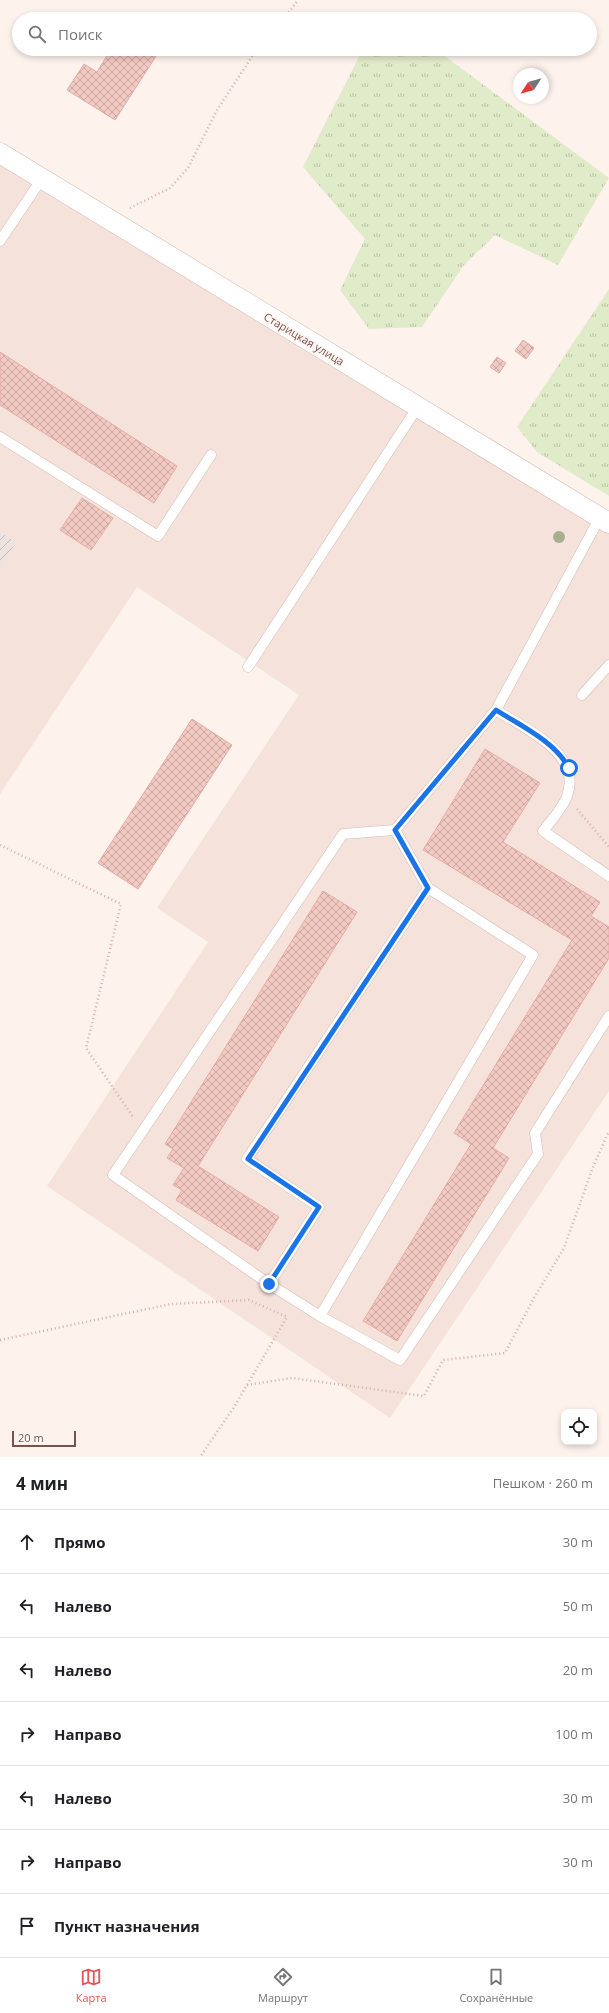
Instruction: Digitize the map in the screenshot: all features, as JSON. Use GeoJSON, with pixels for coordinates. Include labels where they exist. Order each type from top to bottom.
{"type":"FeatureCollection","features":[{"type":"Feature","properties":{"kind":"street","name":"Старицкая улица"},"geometry":{"type":"LineString","coordinates":[[0,153],[96,214],[604,521]]}},
{"type":"Feature","properties":{"kind":"lane"},"geometry":{"type":"LineString","coordinates":[[0,241],[41,180]]}},
{"type":"Feature","properties":{"kind":"lane"},"geometry":{"type":"LineString","coordinates":[[248,667],[417,408]]}},
{"type":"Feature","properties":{"kind":"lane"},"geometry":{"type":"LineString","coordinates":[[0,437],[158,536],[211,455]]}},
{"type":"Feature","properties":{"kind":"lane"},"geometry":{"type":"LineString","coordinates":[[604,521],[496,710],[395,830],[344,834],[113,1175],[269,1284],[320,1316],[400,1360],[538,1154],[535,1133],[609,1016]]}},
{"type":"Feature","properties":{"kind":"lane"},"geometry":{"type":"LineString","coordinates":[[582,695],[609,665]]}},
{"type":"Feature","properties":{"kind":"lane"},"geometry":{"type":"LineString","coordinates":[[496,710],[552,748],[564,758],[569,768],[572,780],[567,797],[543,832],[609,876]]}},
{"type":"Feature","properties":{"kind":"lane"},"geometry":{"type":"LineString","coordinates":[[320,1316],[533,955],[428,888],[395,830]]}},
{"type":"Feature","properties":{"kind":"lane"},"geometry":{"type":"LineString","coordinates":[[269,1284],[319,1207],[248,1159],[428,888]]}},
{"type":"Feature","properties":{"kind":"path"},"geometry":{"type":"LineString","coordinates":[[289,12],[298,0]]}},
{"type":"Feature","properties":{"kind":"path"},"geometry":{"type":"LineString","coordinates":[[96,214],[134,207],[170,188],[188,168],[217,110],[252,56]]}},
{"type":"Feature","properties":{"kind":"path"},"geometry":{"type":"LineString","coordinates":[[567,797],[609,847]]}},
{"type":"Feature","properties":{"kind":"path"},"geometry":{"type":"LineString","coordinates":[[0,846],[122,904],[86,1048],[143,1130]]}},
{"type":"Feature","properties":{"kind":"path"},"geometry":{"type":"LineString","coordinates":[[247,1385],[292,1378],[424,1396],[442,1360],[505,1353],[534,1298],[564,1248],[593,1167],[609,1131]]}},
{"type":"Feature","properties":{"kind":"path"},"geometry":{"type":"LineString","coordinates":[[0,1340],[171,1304],[249,1300],[287,1317],[247,1385],[200,1457]]}},
{"type":"Feature","properties":{"kind":"shaded area"},"geometry":{"type":"Polygon","coordinates":[[[0,157],[609,534],[609,1091],[390,1418],[47,1186],[208,942],[157,908],[299,695],[137,587],[0,794],[0,157]]]}},
{"type":"Feature","properties":{"kind":"shaded area"},"geometry":{"type":"Polygon","coordinates":[[[0,532],[16,542],[0,569],[0,532]]]}},
{"type":"Feature","properties":{"kind":"green space"},"geometry":{"type":"Polygon","coordinates":[[[359,56],[444,56],[609,178],[558,265],[495,235],[464,265],[422,327],[369,329],[340,290],[365,239],[303,167],[359,56]]]}},
{"type":"Feature","properties":{"kind":"green space"},"geometry":{"type":"Polygon","coordinates":[[[609,289],[609,496],[537,452],[517,427],[609,289]]]}},
{"type":"Feature","properties":{"kind":"building"},"geometry":{"type":"Polygon","coordinates":[[[107,56],[156,56],[115,120],[67,90],[84,64],[97,72],[107,56]]]}},
{"type":"Feature","properties":{"kind":"building"},"geometry":{"type":"Polygon","coordinates":[[[523,340],[534,348],[526,359],[515,351],[523,340]]]}},
{"type":"Feature","properties":{"kind":"building"},"geometry":{"type":"Polygon","coordinates":[[[0,352],[177,466],[154,503],[0,405],[0,352]]]}},
{"type":"Feature","properties":{"kind":"building"},"geometry":{"type":"Polygon","coordinates":[[[497,357],[506,363],[499,373],[490,367],[497,357]]]}},
{"type":"Feature","properties":{"kind":"building"},"geometry":{"type":"Polygon","coordinates":[[[82,498],[113,518],[91,550],[60,530],[82,498]]]}},
{"type":"Feature","properties":{"kind":"building"},"geometry":{"type":"Polygon","coordinates":[[[192,719],[232,745],[138,889],[98,863],[192,719]]]}},
{"type":"Feature","properties":{"kind":"building"},"geometry":{"type":"Polygon","coordinates":[[[485,749],[540,783],[503,842],[600,902],[591,916],[609,927],[609,958],[493,1148],[509,1158],[397,1341],[363,1321],[471,1144],[454,1133],[572,940],[423,850],[485,749]]]}},
{"type":"Feature","properties":{"kind":"building"},"geometry":{"type":"Polygon","coordinates":[[[323,891],[357,912],[198,1166],[279,1217],[258,1251],[176,1200],[182,1190],[173,1185],[184,1168],[167,1158],[173,1149],[165,1144],[323,891]]]}},
{"type":"Feature","properties":{"kind":"route"},"geometry":{"type":"LineString","coordinates":[[269,1284],[319,1207],[248,1159],[428,888],[395,830],[496,710],[534,734],[552,748],[564,758],[569,768]]}}]}
